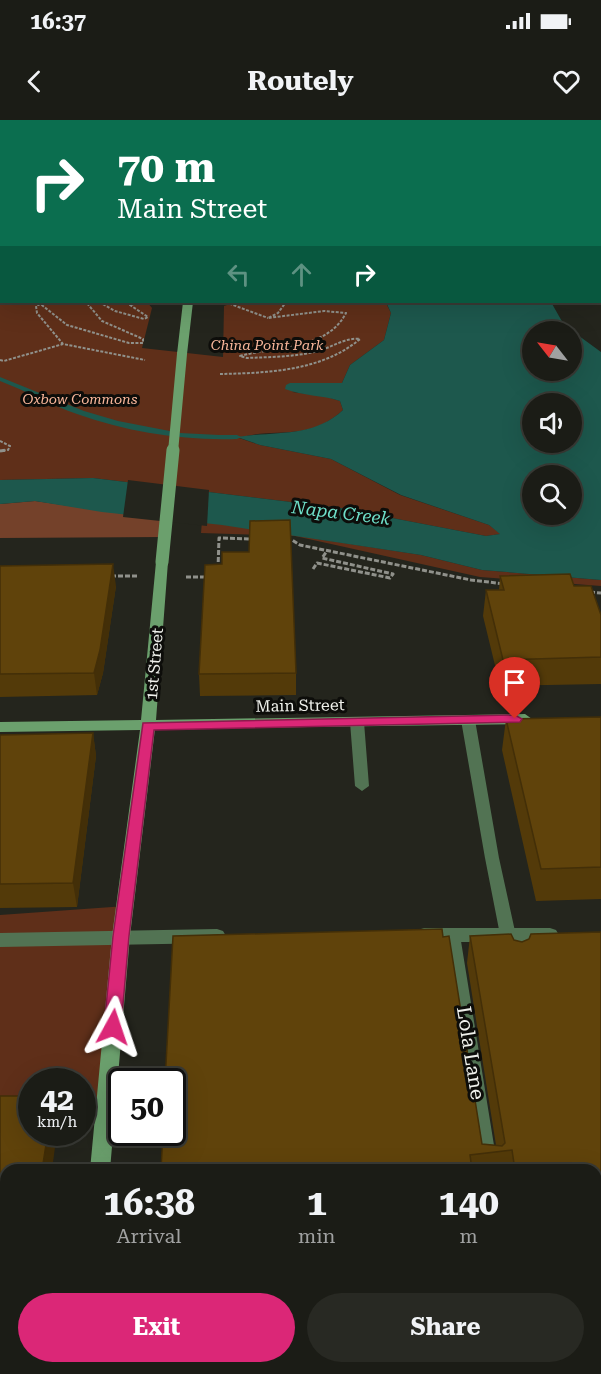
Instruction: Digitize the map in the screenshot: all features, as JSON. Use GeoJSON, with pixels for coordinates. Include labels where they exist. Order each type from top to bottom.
{"type":"FeatureCollection","features":[{"type":"Feature","properties":{"kind":"main road","name":"1st Street"},"geometry":{"type":"LineString","coordinates":[[101,1164],[121,936],[148,726],[188,303]]}},
{"type":"Feature","properties":{"kind":"main road","name":"Main Street"},"geometry":{"type":"LineString","coordinates":[[0,727],[539,719]]}},
{"type":"Feature","properties":{"kind":"street"},"geometry":{"type":"LineString","coordinates":[[407,935],[566,935]]}},
{"type":"Feature","properties":{"kind":"street"},"geometry":{"type":"LineString","coordinates":[[0,940],[121,936],[239,936]]}},
{"type":"Feature","properties":{"kind":"lane"},"geometry":{"type":"LineString","coordinates":[[468,720],[507,935],[517,961]]}},
{"type":"Feature","properties":{"kind":"lane"},"geometry":{"type":"LineString","coordinates":[[357,722],[362,786]]}},
{"type":"Feature","properties":{"kind":"lane","name":"Lola Lane"},"geometry":{"type":"LineString","coordinates":[[452,935],[488,1164]]}},
{"type":"Feature","properties":{"kind":"path"},"geometry":{"type":"LineString","coordinates":[[63,344],[37,314],[36,306],[39,303],[44,304],[57,319],[73,327],[129,343],[143,343],[143,339],[116,329],[96,317],[87,303]]}},
{"type":"Feature","properties":{"kind":"path"},"geometry":{"type":"LineString","coordinates":[[101,303],[115,311],[144,319],[148,316],[130,305],[139,303]]}},
{"type":"Feature","properties":{"kind":"path"},"geometry":{"type":"LineString","coordinates":[[220,375],[270,372],[321,361],[342,352],[360,339],[350,338],[339,345],[303,355],[247,358],[240,356],[304,343],[323,336],[339,326],[346,313],[322,310],[284,318],[268,318],[228,303]]}},
{"type":"Feature","properties":{"kind":"path"},"geometry":{"type":"LineString","coordinates":[[268,318],[278,312],[285,303]]}},
{"type":"Feature","properties":{"kind":"path"},"geometry":{"type":"LineString","coordinates":[[1,361],[63,344],[145,360]]}},
{"type":"Feature","properties":{"kind":"path"},"geometry":{"type":"LineString","coordinates":[[0,441],[10,446],[8,450],[0,451]]}},
{"type":"Feature","properties":{"kind":"path"},"geometry":{"type":"LineString","coordinates":[[102,576],[162,569],[217,578],[219,538],[261,539]]}},
{"type":"Feature","properties":{"kind":"path"},"geometry":{"type":"LineString","coordinates":[[282,540],[292,540],[300,545],[471,580],[506,584]]}},
{"type":"Feature","properties":{"kind":"path"},"geometry":{"type":"LineString","coordinates":[[313,570],[317,563],[390,579],[393,574],[322,558],[327,551]]}},
{"type":"Feature","properties":{"kind":"path"},"geometry":{"type":"LineString","coordinates":[[589,592],[601,593]]}},
{"type":"Feature","properties":{"kind":"green space"},"geometry":{"type":"Polygon","coordinates":[[[0,303],[148,303],[152,308],[142,348],[223,357],[224,306],[233,303],[386,303],[391,313],[384,340],[350,365],[342,383],[321,384],[292,392],[324,396],[340,401],[343,410],[317,427],[239,438],[260,445],[331,459],[400,495],[489,525],[501,534],[486,536],[340,508],[93,478],[0,480],[0,303]]]}},
{"type":"Feature","properties":{"kind":"green space"},"geometry":{"type":"Polygon","coordinates":[[[202,521],[421,555],[482,570],[601,580],[601,586],[480,577],[295,536],[201,533],[202,521]]]}},
{"type":"Feature","properties":{"kind":"green space"},"geometry":{"type":"Polygon","coordinates":[[[126,906],[110,1068],[108,1068],[105,1118],[96,1118],[96,1068],[18,1068],[18,1119],[0,1120],[0,915],[126,906]]]}},
{"type":"Feature","properties":{"kind":"shaded area"},"geometry":{"type":"Polygon","coordinates":[[[35,501],[166,520],[164,537],[0,538],[0,504],[35,501]]]}},
{"type":"Feature","properties":{"kind":"water","name":"Napa Creek"},"geometry":{"type":"Polygon","coordinates":[[[386,303],[552,303],[562,321],[522,321],[522,381],[582,381],[582,338],[601,352],[601,580],[482,570],[421,555],[222,525],[102,512],[35,501],[0,504],[0,480],[93,478],[340,508],[486,536],[500,534],[489,525],[401,495],[331,459],[260,445],[237,437],[293,432],[331,419],[343,410],[340,401],[285,389],[286,385],[290,383],[342,383],[350,365],[384,340],[391,313],[386,303]]]}},
{"type":"Feature","properties":{"kind":"pier"},"geometry":{"type":"Polygon","coordinates":[[[128,480],[209,490],[207,526],[123,517],[128,480]]]}},
{"type":"Feature","properties":{"kind":"building"},"geometry":{"type":"Polygon","coordinates":[[[290,520],[296,673],[199,674],[205,565],[222,564],[222,552],[249,552],[250,521],[290,520]]]}},
{"type":"Feature","properties":{"kind":"building"},"geometry":{"type":"Polygon","coordinates":[[[113,564],[100,650],[94,673],[0,674],[0,566],[113,564]]]}},
{"type":"Feature","properties":{"kind":"building"},"geometry":{"type":"Polygon","coordinates":[[[570,574],[574,586],[591,586],[601,615],[601,657],[503,660],[486,590],[504,590],[500,576],[570,574]]]}},
{"type":"Feature","properties":{"kind":"building"},"geometry":{"type":"Polygon","coordinates":[[[601,717],[601,867],[541,869],[506,719],[601,717]]]}},
{"type":"Feature","properties":{"kind":"building"},"geometry":{"type":"Polygon","coordinates":[[[93,733],[73,883],[0,884],[0,735],[93,733]]]}},
{"type":"Feature","properties":{"kind":"building"},"geometry":{"type":"Polygon","coordinates":[[[442,929],[443,937],[449,936],[482,1144],[502,1146],[505,1143],[470,936],[511,934],[514,940],[522,942],[529,939],[531,934],[601,932],[601,1164],[514,1164],[512,1150],[470,1155],[471,1164],[161,1164],[162,1146],[186,1146],[186,1068],[166,1068],[173,936],[442,929]]]}},
{"type":"Feature","properties":{"kind":"building"},"geometry":{"type":"Polygon","coordinates":[[[0,1096],[18,1096],[18,1146],[46,1146],[43,1164],[0,1164],[0,1096]]]}},
{"type":"Feature","properties":{"kind":"waterway"},"geometry":{"type":"LineString","coordinates":[[0,379],[81,413],[117,423],[180,435],[237,437]]}},
{"type":"Feature","properties":{"kind":"route"},"geometry":{"type":"LineString","coordinates":[[113,1027],[121,936],[148,726],[515,719]]}},
{"type":"Feature","properties":{"kind":"park label","name":"China Point Park"},"geometry":{"type":"Point","coordinates":[267,345]}},
{"type":"Feature","properties":{"kind":"park label","name":"Oxbow Commons"},"geometry":{"type":"Point","coordinates":[80,399]}}]}
